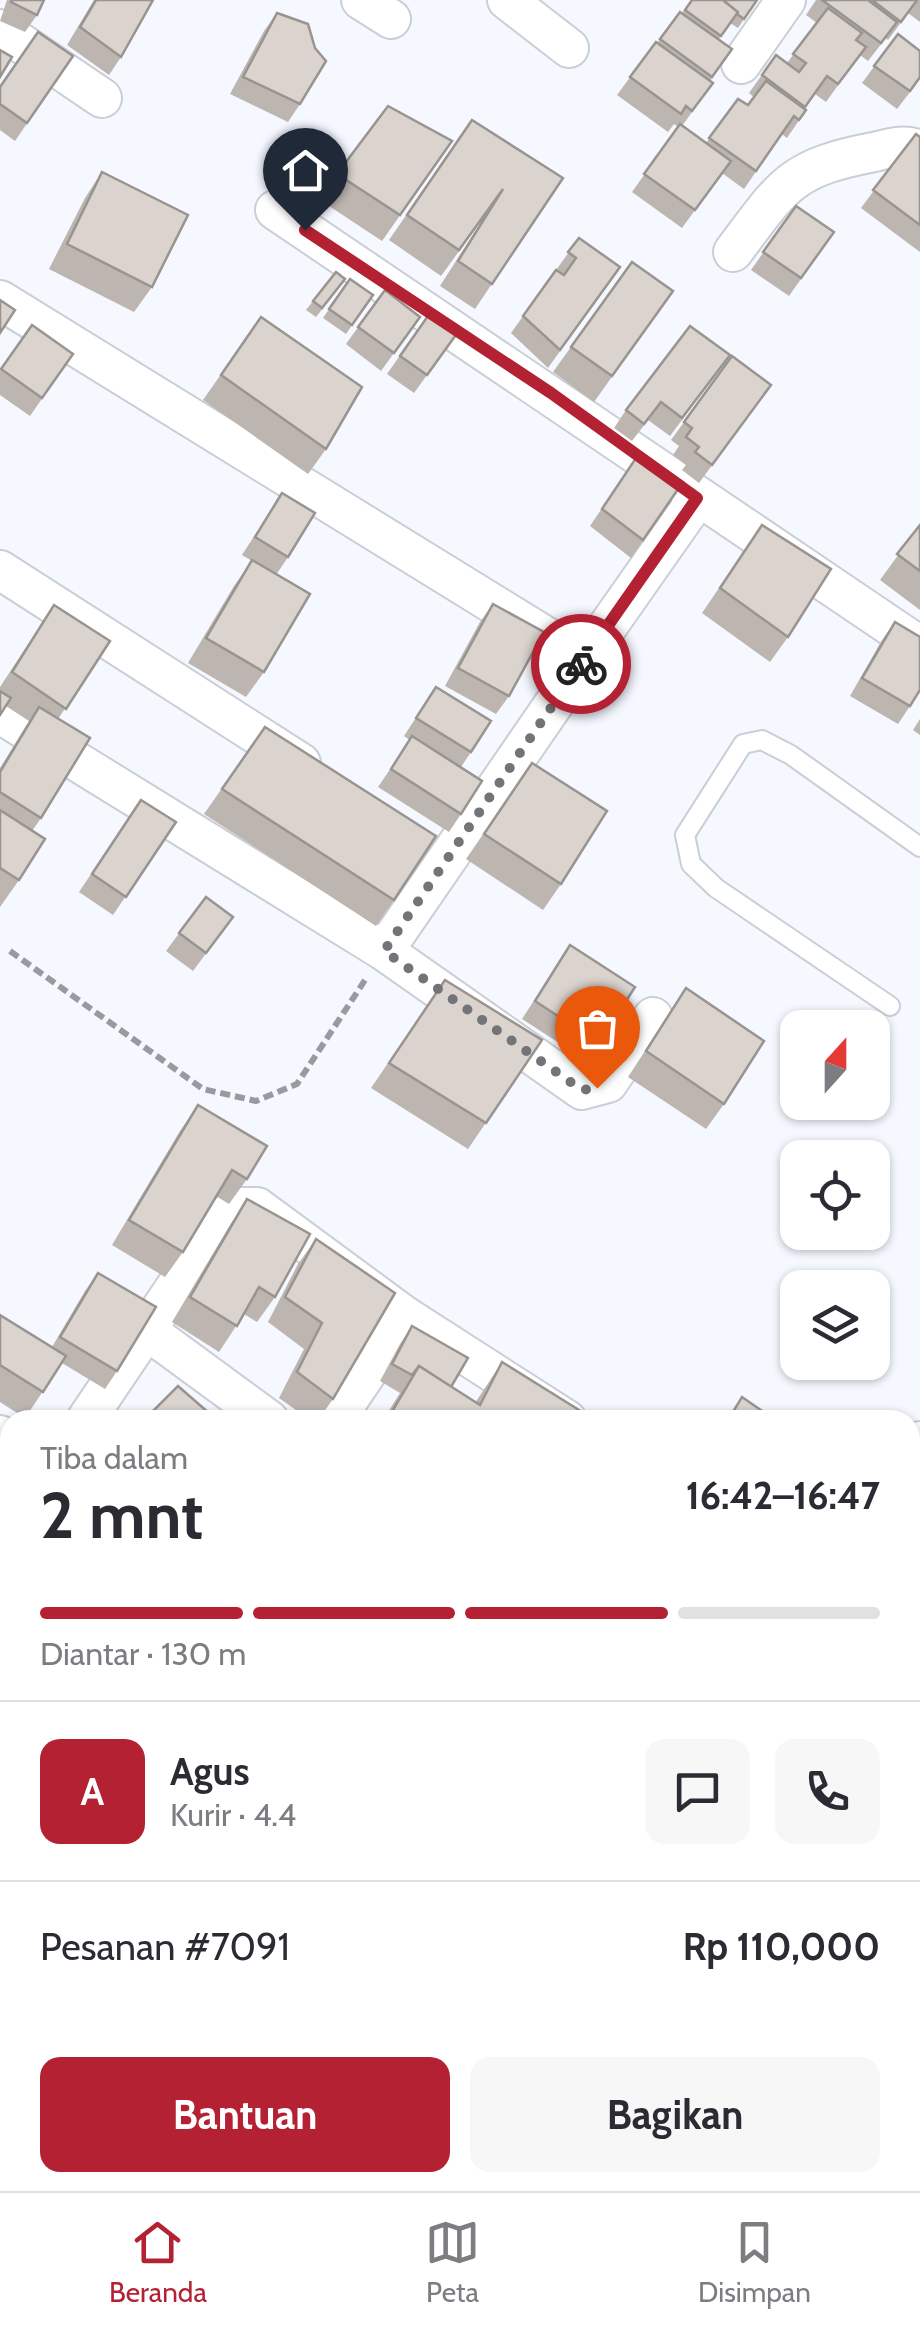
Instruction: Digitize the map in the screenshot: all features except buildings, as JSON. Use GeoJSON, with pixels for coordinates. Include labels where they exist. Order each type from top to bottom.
{"type":"FeatureCollection","features":[{"type":"Feature","properties":{"kind":"street"},"geometry":{"type":"LineString","coordinates":[[507,0],[569,48]]}},
{"type":"Feature","properties":{"kind":"street"},"geometry":{"type":"LineString","coordinates":[[741,64],[786,0]]}},
{"type":"Feature","properties":{"kind":"street"},"geometry":{"type":"LineString","coordinates":[[0,30],[102,98]]}},
{"type":"Feature","properties":{"kind":"street"},"geometry":{"type":"LineString","coordinates":[[733,252],[787,181],[812,166],[904,146],[920,150]]}},
{"type":"Feature","properties":{"kind":"street"},"geometry":{"type":"LineString","coordinates":[[274,210],[551,393],[697,498],[920,646]]}},
{"type":"Feature","properties":{"kind":"street"},"geometry":{"type":"LineString","coordinates":[[0,300],[584,660]]}},
{"type":"Feature","properties":{"kind":"street"},"geometry":{"type":"LineString","coordinates":[[384,951],[445,856],[697,498]]}},
{"type":"Feature","properties":{"kind":"street"},"geometry":{"type":"LineString","coordinates":[[0,570],[330,782]]}},
{"type":"Feature","properties":{"kind":"street"},"geometry":{"type":"LineString","coordinates":[[0,714],[384,951],[582,1090],[608,1083],[652,1017]]}},
{"type":"Feature","properties":{"kind":"street"},"geometry":{"type":"LineString","coordinates":[[412,835],[445,856]]}},
{"type":"Feature","properties":{"kind":"street"},"geometry":{"type":"LineString","coordinates":[[93,1410],[222,1218],[238,1206],[258,1207],[406,1316],[552,1410]]}},
{"type":"Feature","properties":{"kind":"street"},"geometry":{"type":"LineString","coordinates":[[342,1410],[406,1316]]}},
{"type":"Feature","properties":{"kind":"street"},"geometry":{"type":"LineString","coordinates":[[149,1332],[256,1410]]}},
{"type":"Feature","properties":{"kind":"lane"},"geometry":{"type":"LineString","coordinates":[[890,1006],[716,888],[691,864],[686,835],[743,744],[762,740],[791,755],[920,846]]}},
{"type":"Feature","properties":{"kind":"path"},"geometry":{"type":"LineString","coordinates":[[10,950],[203,1089],[256,1100],[297,1084],[384,951]]}},
{"type":"Feature","properties":{"kind":"way so far"},"geometry":{"type":"LineString","coordinates":[[581,664],[445,856],[384,951],[582,1090],[597,1088]]}},
{"type":"Feature","properties":{"kind":"route"},"geometry":{"type":"LineString","coordinates":[[305,230],[551,393],[697,498],[581,664]]}}]}
